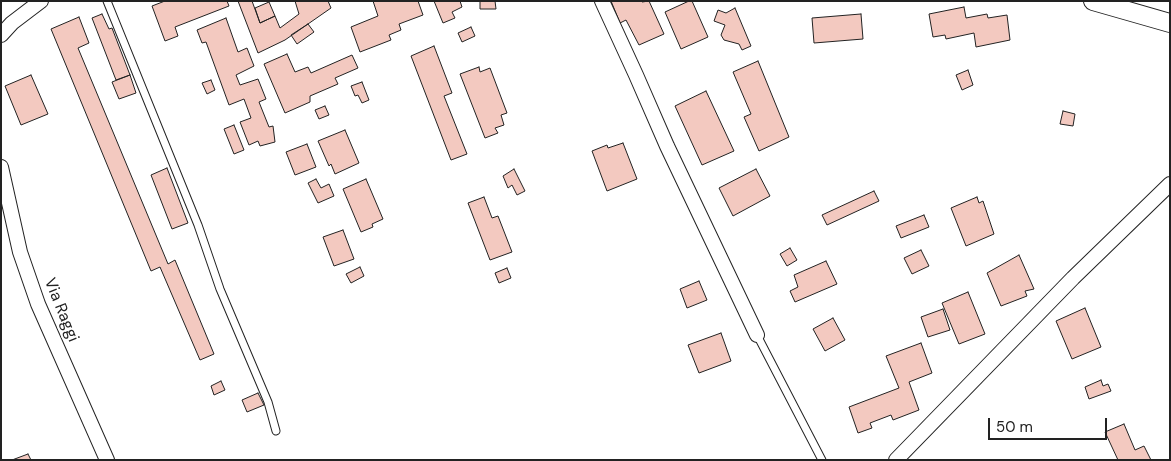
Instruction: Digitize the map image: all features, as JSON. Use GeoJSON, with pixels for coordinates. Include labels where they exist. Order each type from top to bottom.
{"type":"FeatureCollection","features":[{"type":"Feature","properties":{"kind":"street"},"geometry":{"type":"LineString","coordinates":[[1,35],[12,23],[41,1]]}},
{"type":"Feature","properties":{"kind":"street"},"geometry":{"type":"LineString","coordinates":[[602,1],[667,146],[757,335]]}},
{"type":"Feature","properties":{"kind":"street"},"geometry":{"type":"LineString","coordinates":[[1093,1],[1170,23]]}},
{"type":"Feature","properties":{"kind":"street","name":"Via Raggi"},"geometry":{"type":"LineString","coordinates":[[1,167],[20,252],[38,304],[107,460]]}},
{"type":"Feature","properties":{"kind":"street"},"geometry":{"type":"LineString","coordinates":[[896,460],[1073,278],[1170,184]]}},
{"type":"Feature","properties":{"kind":"lane"},"geometry":{"type":"LineString","coordinates":[[107,1],[198,225],[220,288],[268,402],[276,431]]}},
{"type":"Feature","properties":{"kind":"lane"},"geometry":{"type":"LineString","coordinates":[[757,335],[822,460]]}},
{"type":"Feature","properties":{"kind":"building"},"geometry":{"type":"Polygon","coordinates":[[[165,1],[227,1],[229,6],[175,27],[178,36],[165,41],[152,6],[165,1]]]}},
{"type":"Feature","properties":{"kind":"building"},"geometry":{"type":"Polygon","coordinates":[[[238,1],[252,1],[260,23],[275,16],[280,28],[299,14],[295,1],[328,1],[331,8],[285,40],[258,53],[238,1]]]}},
{"type":"Feature","properties":{"kind":"building"},"geometry":{"type":"Polygon","coordinates":[[[373,1],[418,1],[423,15],[399,24],[401,30],[389,35],[391,40],[360,52],[351,27],[378,16],[373,1]]]}},
{"type":"Feature","properties":{"kind":"building"},"geometry":{"type":"Polygon","coordinates":[[[434,1],[460,1],[462,7],[452,12],[455,18],[443,23],[434,1]]]}},
{"type":"Feature","properties":{"kind":"building"},"geometry":{"type":"Polygon","coordinates":[[[480,1],[495,1],[496,9],[480,9],[480,1]]]}},
{"type":"Feature","properties":{"kind":"building"},"geometry":{"type":"Polygon","coordinates":[[[611,1],[649,1],[664,34],[639,45],[626,20],[620,23],[611,1]]]}},
{"type":"Feature","properties":{"kind":"building"},"geometry":{"type":"Polygon","coordinates":[[[692,1],[708,37],[681,49],[665,12],[692,1]]]}},
{"type":"Feature","properties":{"kind":"building"},"geometry":{"type":"Polygon","coordinates":[[[269,2],[275,16],[260,23],[255,8],[269,2]]]}},
{"type":"Feature","properties":{"kind":"building"},"geometry":{"type":"Polygon","coordinates":[[[964,7],[966,18],[987,14],[988,18],[1007,15],[1010,40],[976,47],[974,33],[946,39],[945,35],[933,37],[929,14],[964,7]]]}},
{"type":"Feature","properties":{"kind":"building"},"geometry":{"type":"Polygon","coordinates":[[[735,8],[751,46],[742,50],[739,44],[724,40],[721,35],[725,25],[714,21],[718,10],[726,13],[735,8]]]}},
{"type":"Feature","properties":{"kind":"building"},"geometry":{"type":"Polygon","coordinates":[[[102,14],[109,29],[112,28],[130,75],[116,80],[92,18],[102,14]]]}},
{"type":"Feature","properties":{"kind":"building"},"geometry":{"type":"Polygon","coordinates":[[[861,14],[863,39],[814,43],[812,18],[861,14]]]}},
{"type":"Feature","properties":{"kind":"building"},"geometry":{"type":"Polygon","coordinates":[[[79,17],[89,43],[78,48],[168,264],[175,260],[214,354],[200,360],[160,267],[151,271],[51,29],[79,17]]]}},
{"type":"Feature","properties":{"kind":"building"},"geometry":{"type":"Polygon","coordinates":[[[226,18],[238,52],[247,48],[254,66],[236,75],[240,85],[258,79],[266,99],[259,102],[269,127],[273,126],[275,142],[260,146],[258,141],[249,145],[240,122],[251,118],[244,99],[229,105],[206,42],[202,43],[197,30],[226,18]]]}},
{"type":"Feature","properties":{"kind":"building"},"geometry":{"type":"Polygon","coordinates":[[[308,24],[314,32],[297,44],[291,35],[308,24]]]}},
{"type":"Feature","properties":{"kind":"building"},"geometry":{"type":"Polygon","coordinates":[[[471,27],[475,36],[462,42],[458,33],[471,27]]]}},
{"type":"Feature","properties":{"kind":"building"},"geometry":{"type":"Polygon","coordinates":[[[434,46],[452,93],[444,96],[467,154],[451,160],[411,56],[434,46]]]}},
{"type":"Feature","properties":{"kind":"building"},"geometry":{"type":"Polygon","coordinates":[[[287,54],[295,72],[308,67],[311,73],[352,55],[358,68],[335,78],[338,84],[310,96],[310,102],[285,113],[264,64],[287,54]]]}},
{"type":"Feature","properties":{"kind":"building"},"geometry":{"type":"Polygon","coordinates":[[[758,61],[789,137],[759,151],[744,117],[751,114],[733,72],[758,61]]]}},
{"type":"Feature","properties":{"kind":"building"},"geometry":{"type":"Polygon","coordinates":[[[479,67],[480,72],[490,68],[507,113],[501,115],[504,125],[495,128],[498,133],[485,138],[460,74],[479,67]]]}},
{"type":"Feature","properties":{"kind":"building"},"geometry":{"type":"Polygon","coordinates":[[[968,70],[973,85],[962,90],[956,75],[968,70]]]}},
{"type":"Feature","properties":{"kind":"building"},"geometry":{"type":"Polygon","coordinates":[[[31,75],[48,114],[21,125],[5,86],[31,75]]]}},
{"type":"Feature","properties":{"kind":"building"},"geometry":{"type":"Polygon","coordinates":[[[130,75],[136,93],[119,99],[112,82],[130,75]]]}},
{"type":"Feature","properties":{"kind":"building"},"geometry":{"type":"Polygon","coordinates":[[[211,80],[215,90],[207,94],[202,83],[211,80]]]}},
{"type":"Feature","properties":{"kind":"building"},"geometry":{"type":"Polygon","coordinates":[[[362,82],[369,100],[362,103],[358,95],[355,96],[351,86],[362,82]]]}},
{"type":"Feature","properties":{"kind":"building"},"geometry":{"type":"Polygon","coordinates":[[[706,91],[734,151],[702,165],[675,106],[706,91]]]}},
{"type":"Feature","properties":{"kind":"building"},"geometry":{"type":"Polygon","coordinates":[[[325,106],[329,115],[319,119],[315,110],[325,106]]]}},
{"type":"Feature","properties":{"kind":"building"},"geometry":{"type":"Polygon","coordinates":[[[1063,111],[1075,114],[1073,126],[1060,124],[1063,111]]]}},
{"type":"Feature","properties":{"kind":"building"},"geometry":{"type":"Polygon","coordinates":[[[234,125],[244,150],[234,154],[224,129],[234,125]]]}},
{"type":"Feature","properties":{"kind":"building"},"geometry":{"type":"Polygon","coordinates":[[[345,130],[359,163],[335,174],[331,164],[329,166],[318,141],[345,130]]]}},
{"type":"Feature","properties":{"kind":"building"},"geometry":{"type":"Polygon","coordinates":[[[623,143],[637,179],[607,191],[592,151],[607,145],[608,148],[623,143]]]}},
{"type":"Feature","properties":{"kind":"building"},"geometry":{"type":"Polygon","coordinates":[[[307,144],[316,167],[295,175],[286,152],[307,144]]]}},
{"type":"Feature","properties":{"kind":"building"},"geometry":{"type":"Polygon","coordinates":[[[167,168],[188,223],[172,229],[151,175],[167,168]]]}},
{"type":"Feature","properties":{"kind":"building"},"geometry":{"type":"Polygon","coordinates":[[[514,169],[525,191],[517,195],[512,185],[508,188],[503,176],[514,169]]]}},
{"type":"Feature","properties":{"kind":"building"},"geometry":{"type":"Polygon","coordinates":[[[756,169],[770,196],[733,216],[719,188],[756,169]]]}},
{"type":"Feature","properties":{"kind":"building"},"geometry":{"type":"Polygon","coordinates":[[[316,179],[321,188],[329,184],[334,196],[318,203],[308,183],[316,179]]]}},
{"type":"Feature","properties":{"kind":"building"},"geometry":{"type":"Polygon","coordinates":[[[366,179],[383,219],[372,224],[373,227],[361,232],[343,189],[366,179]]]}},
{"type":"Feature","properties":{"kind":"building"},"geometry":{"type":"Polygon","coordinates":[[[874,191],[879,201],[827,225],[822,215],[874,191]]]}},
{"type":"Feature","properties":{"kind":"building"},"geometry":{"type":"Polygon","coordinates":[[[484,197],[492,218],[498,216],[512,252],[490,260],[468,203],[484,197]]]}},
{"type":"Feature","properties":{"kind":"building"},"geometry":{"type":"Polygon","coordinates":[[[977,197],[979,203],[983,201],[994,234],[966,246],[951,208],[977,197]]]}},
{"type":"Feature","properties":{"kind":"building"},"geometry":{"type":"Polygon","coordinates":[[[924,215],[929,227],[901,238],[896,226],[924,215]]]}},
{"type":"Feature","properties":{"kind":"building"},"geometry":{"type":"Polygon","coordinates":[[[343,230],[354,259],[334,266],[323,237],[343,230]]]}},
{"type":"Feature","properties":{"kind":"building"},"geometry":{"type":"Polygon","coordinates":[[[790,248],[797,260],[787,266],[780,254],[790,248]]]}},
{"type":"Feature","properties":{"kind":"building"},"geometry":{"type":"Polygon","coordinates":[[[921,250],[929,266],[912,274],[904,258],[921,250]]]}},
{"type":"Feature","properties":{"kind":"building"},"geometry":{"type":"Polygon","coordinates":[[[1019,255],[1034,289],[1025,291],[1027,296],[1001,306],[987,273],[1019,255]]]}},
{"type":"Feature","properties":{"kind":"building"},"geometry":{"type":"Polygon","coordinates":[[[826,261],[837,284],[795,302],[790,291],[798,287],[794,275],[826,261]]]}},
{"type":"Feature","properties":{"kind":"building"},"geometry":{"type":"Polygon","coordinates":[[[360,267],[364,276],[351,283],[346,274],[360,267]]]}},
{"type":"Feature","properties":{"kind":"building"},"geometry":{"type":"Polygon","coordinates":[[[507,268],[511,278],[499,283],[495,273],[507,268]]]}},
{"type":"Feature","properties":{"kind":"building"},"geometry":{"type":"Polygon","coordinates":[[[699,281],[707,300],[687,308],[680,289],[699,281]]]}},
{"type":"Feature","properties":{"kind":"building"},"geometry":{"type":"Polygon","coordinates":[[[968,292],[985,334],[959,344],[942,303],[968,292]]]}},
{"type":"Feature","properties":{"kind":"building"},"geometry":{"type":"Polygon","coordinates":[[[1085,308],[1101,347],[1072,359],[1056,321],[1085,308]]]}},
{"type":"Feature","properties":{"kind":"building"},"geometry":{"type":"Polygon","coordinates":[[[943,309],[950,330],[928,337],[921,317],[943,309]]]}},
{"type":"Feature","properties":{"kind":"building"},"geometry":{"type":"Polygon","coordinates":[[[833,318],[845,340],[825,351],[813,329],[833,318]]]}},
{"type":"Feature","properties":{"kind":"building"},"geometry":{"type":"Polygon","coordinates":[[[721,333],[731,361],[699,373],[688,345],[721,333]]]}},
{"type":"Feature","properties":{"kind":"building"},"geometry":{"type":"Polygon","coordinates":[[[921,343],[932,373],[909,382],[919,410],[893,420],[891,415],[870,423],[872,428],[858,433],[849,407],[899,388],[886,356],[921,343]]]}},
{"type":"Feature","properties":{"kind":"building"},"geometry":{"type":"Polygon","coordinates":[[[1101,380],[1103,386],[1108,384],[1111,391],[1089,399],[1085,387],[1101,380]]]}},
{"type":"Feature","properties":{"kind":"building"},"geometry":{"type":"Polygon","coordinates":[[[221,381],[225,390],[214,395],[211,386],[221,381]]]}},
{"type":"Feature","properties":{"kind":"building"},"geometry":{"type":"Polygon","coordinates":[[[258,393],[264,405],[247,412],[242,400],[258,393]]]}},
{"type":"Feature","properties":{"kind":"building"},"geometry":{"type":"Polygon","coordinates":[[[1124,424],[1135,450],[1144,446],[1151,460],[1118,460],[1105,432],[1124,424]]]}},
{"type":"Feature","properties":{"kind":"building"},"geometry":{"type":"Polygon","coordinates":[[[28,454],[31,460],[12,460],[28,454]]]}}]}
